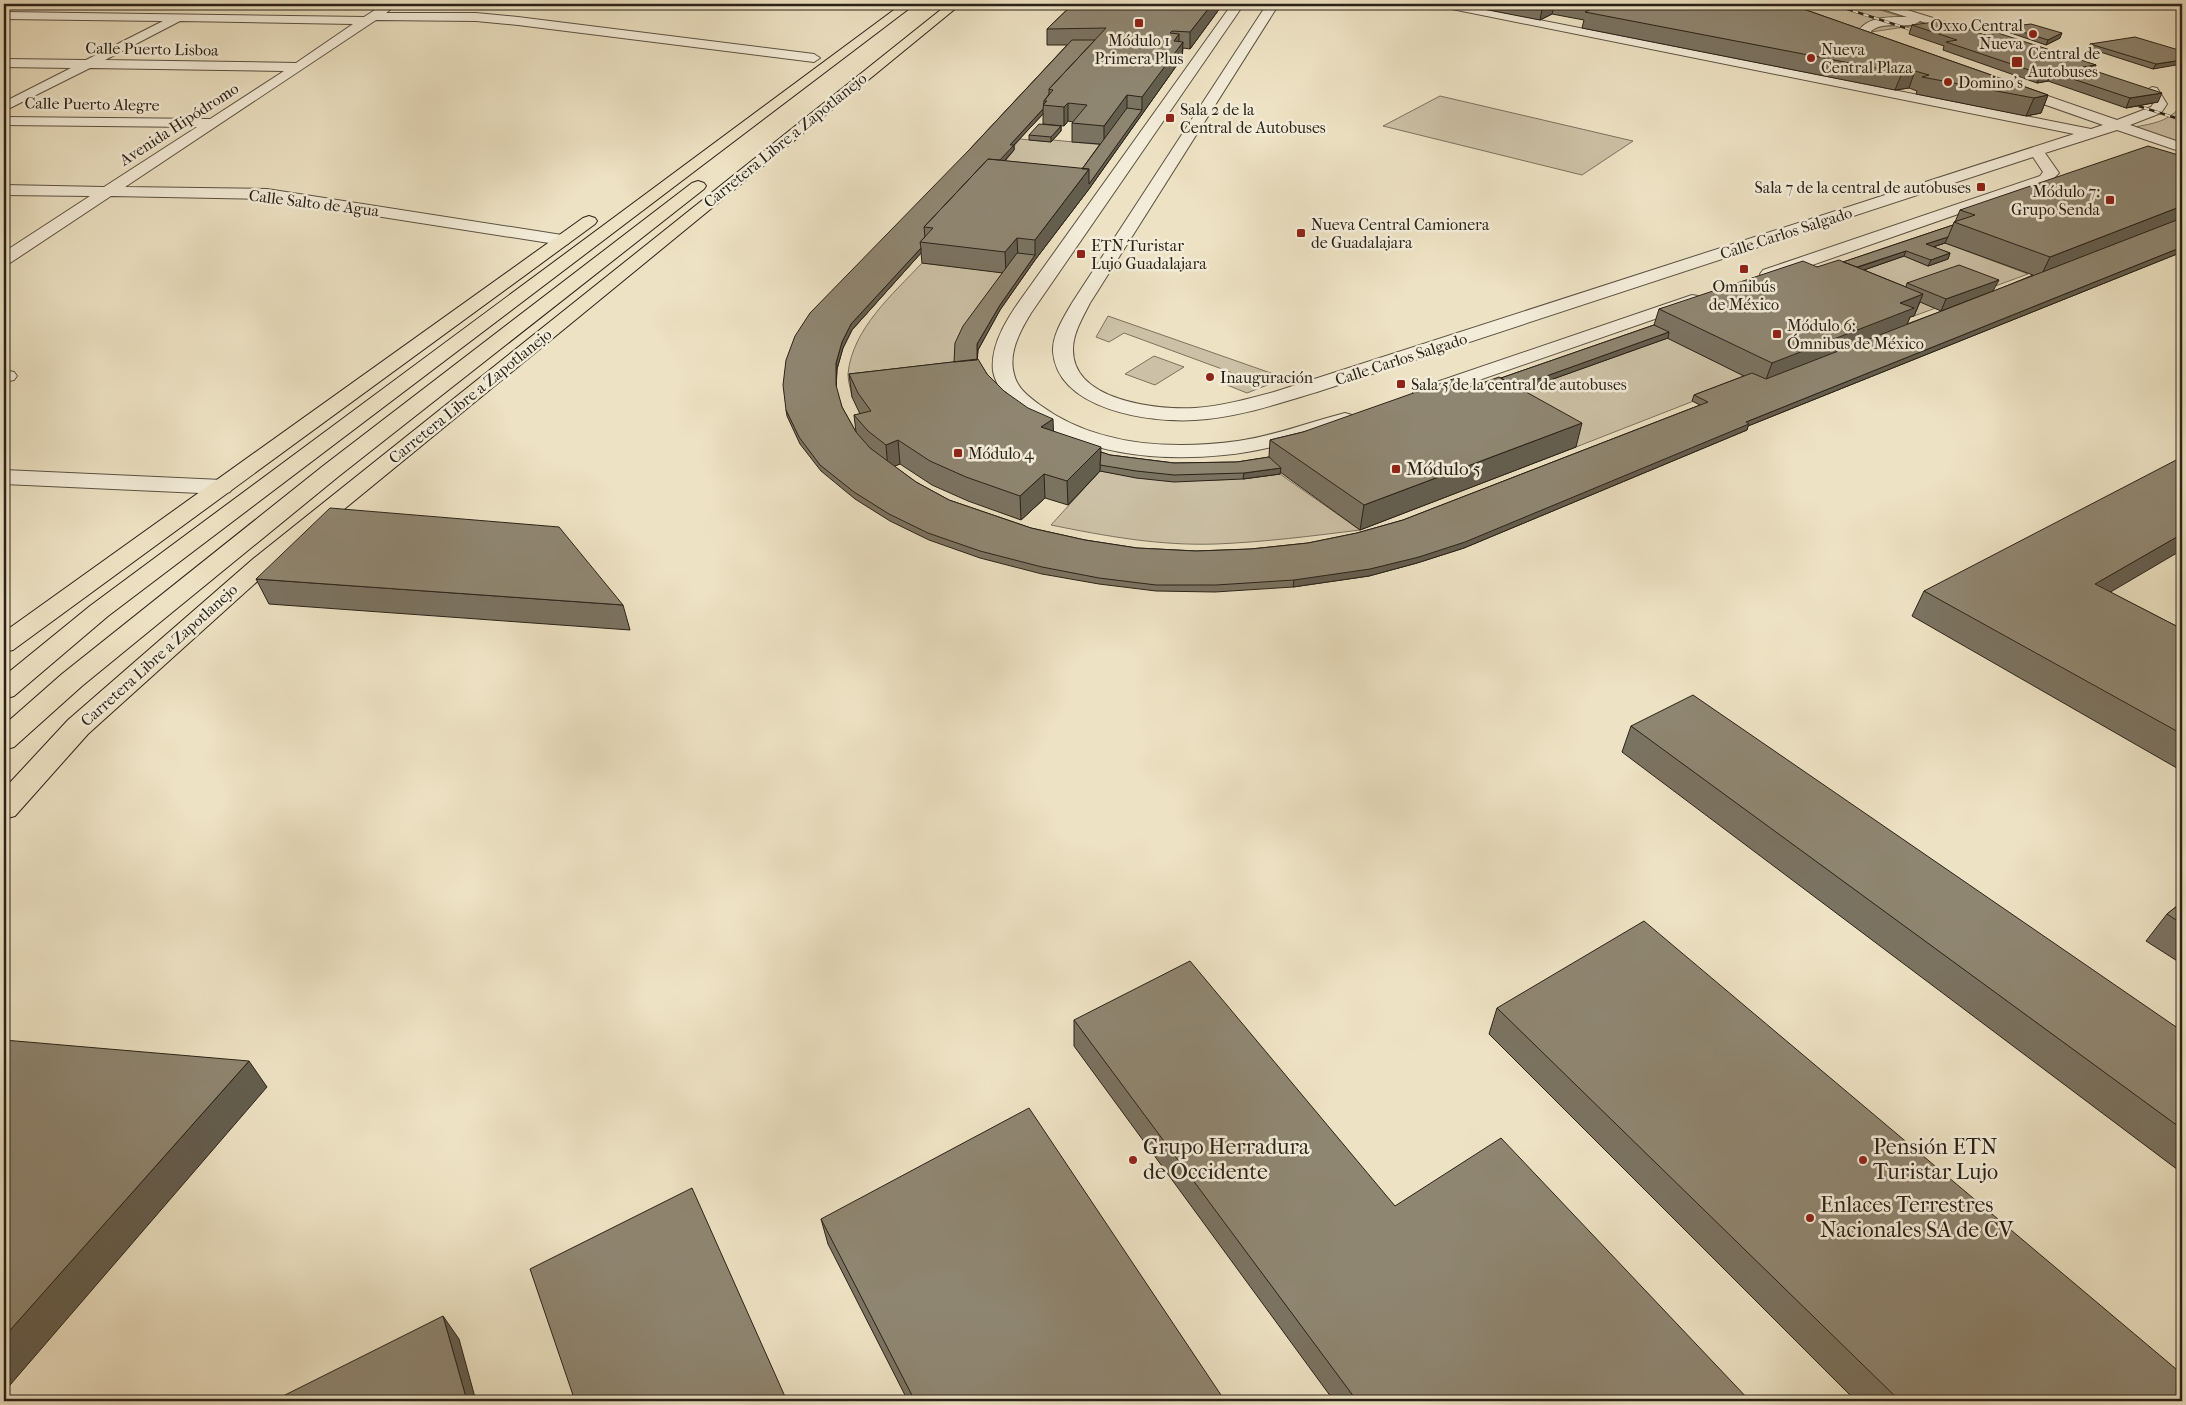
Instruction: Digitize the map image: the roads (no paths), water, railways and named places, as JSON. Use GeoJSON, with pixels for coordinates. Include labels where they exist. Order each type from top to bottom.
{"type":"FeatureCollection","features":[{"type":"Feature","properties":{"kind":"main road"},"geometry":{"type":"LineString","coordinates":[[4,644],[887,4]]}},
{"type":"Feature","properties":{"kind":"main road","name":"Carretera Libre a Zapotlanejo"},"geometry":{"type":"LineString","coordinates":[[4,690],[100,611],[909,4]]}},
{"type":"Feature","properties":{"kind":"main road","name":"Carretera Libre a Zapotlanejo"},"geometry":{"type":"LineString","coordinates":[[4,808],[78,727],[262,564],[729,170],[933,4]]}},
{"type":"Feature","properties":{"kind":"main road","name":"Carretera Libre a Zapotlanejo"},"geometry":{"type":"LineString","coordinates":[[4,740],[72,680],[301,496],[544,306],[955,4]]}},
{"type":"Feature","properties":{"kind":"street"},"geometry":{"type":"LineString","coordinates":[[4,107],[206,4]]}},
{"type":"Feature","properties":{"kind":"street","name":"Avenida Hipódromo"},"geometry":{"type":"LineString","coordinates":[[4,259],[300,68],[391,4]]}},
{"type":"Feature","properties":{"kind":"street"},"geometry":{"type":"LineString","coordinates":[[1238,4],[1032,296],[1006,344],[1003,371],[1008,385],[1018,398],[1033,411],[1052,422],[1102,441],[1131,447],[1170,451],[1225,449],[1282,438],[1359,415]]}},
{"type":"Feature","properties":{"kind":"street","name":"Calle Carlos Salgado"},"geometry":{"type":"LineString","coordinates":[[1273,4],[1069,326],[1063,352],[1067,372],[1082,387],[1101,398],[1132,409],[1170,414],[1218,412],[1263,402],[1328,383],[2117,125],[2156,110],[2160,104],[2147,90],[2169,96]]}},
{"type":"Feature","properties":{"kind":"street"},"geometry":{"type":"LineString","coordinates":[[1442,4],[2091,133]]}},
{"type":"Feature","properties":{"kind":"street"},"geometry":{"type":"LineString","coordinates":[[1877,4],[1986,38]]}},
{"type":"Feature","properties":{"kind":"street"},"geometry":{"type":"LineString","coordinates":[[4,15],[178,18],[476,17],[814,58]]}},
{"type":"Feature","properties":{"kind":"street"},"geometry":{"type":"LineString","coordinates":[[1850,32],[1873,40],[1866,33],[1866,27],[1877,23],[1903,21],[1940,24]]}},
{"type":"Feature","properties":{"kind":"street","name":"Calle Puerto Lisboa"},"geometry":{"type":"LineString","coordinates":[[4,63],[300,68]]}},
{"type":"Feature","properties":{"kind":"street"},"geometry":{"type":"LineString","coordinates":[[1995,83],[2182,148]]}},
{"type":"Feature","properties":{"kind":"street","name":"Calle Puerto Alegre"},"geometry":{"type":"LineString","coordinates":[[4,121],[211,124]]}},
{"type":"Feature","properties":{"kind":"street"},"geometry":{"type":"LineString","coordinates":[[1750,281],[2045,179],[2051,173],[2036,151]]}},
{"type":"Feature","properties":{"kind":"street","name":"Calle Salto de Agua"},"geometry":{"type":"LineString","coordinates":[[4,190],[267,194],[562,240]]}},
{"type":"Feature","properties":{"kind":"street"},"geometry":{"type":"LineString","coordinates":[[1406,399],[1713,293]]}},
{"type":"Feature","properties":{"kind":"street"},"geometry":{"type":"LineString","coordinates":[[4,477],[222,487]]}},
{"type":"Feature","properties":{"kind":"railway"},"geometry":{"type":"LineString","coordinates":[[1832,4],[1924,34]]}},
{"type":"Feature","properties":{"kind":"railway"},"geometry":{"type":"LineString","coordinates":[[2123,101],[2182,120]]}},
{"type":"Feature","properties":{"kind":"place","name":"Módulo 1 Primera Plus"},"geometry":{"type":"Point","coordinates":[1139,23]}},
{"type":"Feature","properties":{"kind":"place","name":"Oxxo Central Nueva"},"geometry":{"type":"Point","coordinates":[2033,34]}},
{"type":"Feature","properties":{"kind":"place","name":"Nueva Central Plaza"},"geometry":{"type":"Point","coordinates":[1811,58]}},
{"type":"Feature","properties":{"kind":"place","name":"Central de Autobuses"},"geometry":{"type":"Point","coordinates":[2017,62]}},
{"type":"Feature","properties":{"kind":"place","name":"Domino's"},"geometry":{"type":"Point","coordinates":[1948,82]}},
{"type":"Feature","properties":{"kind":"place","name":"Sala 2 de la Central de Autobuses"},"geometry":{"type":"Point","coordinates":[1170,118]}},
{"type":"Feature","properties":{"kind":"place","name":"Sala 7 de la central de autobuses"},"geometry":{"type":"Point","coordinates":[1981,187]}},
{"type":"Feature","properties":{"kind":"place","name":"Módulo 7: Grupo Senda"},"geometry":{"type":"Point","coordinates":[2110,200]}},
{"type":"Feature","properties":{"kind":"place","name":"Nueva Central Camionera de Guadalajara"},"geometry":{"type":"Point","coordinates":[1301,233]}},
{"type":"Feature","properties":{"kind":"place","name":"ETN Turistar Lujo Guadalajara"},"geometry":{"type":"Point","coordinates":[1081,254]}},
{"type":"Feature","properties":{"kind":"place","name":"Omnibús de México"},"geometry":{"type":"Point","coordinates":[1744,269]}},
{"type":"Feature","properties":{"kind":"place","name":"Módulo 6: Ómnibus de México"},"geometry":{"type":"Point","coordinates":[1777,334]}},
{"type":"Feature","properties":{"kind":"place","name":"Inauguración"},"geometry":{"type":"Point","coordinates":[1210,377]}},
{"type":"Feature","properties":{"kind":"place","name":"Sala 5 de la central de autobuses"},"geometry":{"type":"Point","coordinates":[1401,384]}},
{"type":"Feature","properties":{"kind":"place","name":"Módulo 4"},"geometry":{"type":"Point","coordinates":[958,453]}},
{"type":"Feature","properties":{"kind":"place","name":"Módulo 5"},"geometry":{"type":"Point","coordinates":[1396,469]}},
{"type":"Feature","properties":{"kind":"place","name":"Grupo Herradura de Occidente"},"geometry":{"type":"Point","coordinates":[1133,1160]}},
{"type":"Feature","properties":{"kind":"place","name":"Pensión ETN Turistar Lujo"},"geometry":{"type":"Point","coordinates":[1863,1160]}},
{"type":"Feature","properties":{"kind":"place","name":"Enlaces Terrestres Nacionales SA de CV"},"geometry":{"type":"Point","coordinates":[1810,1218]}}]}
